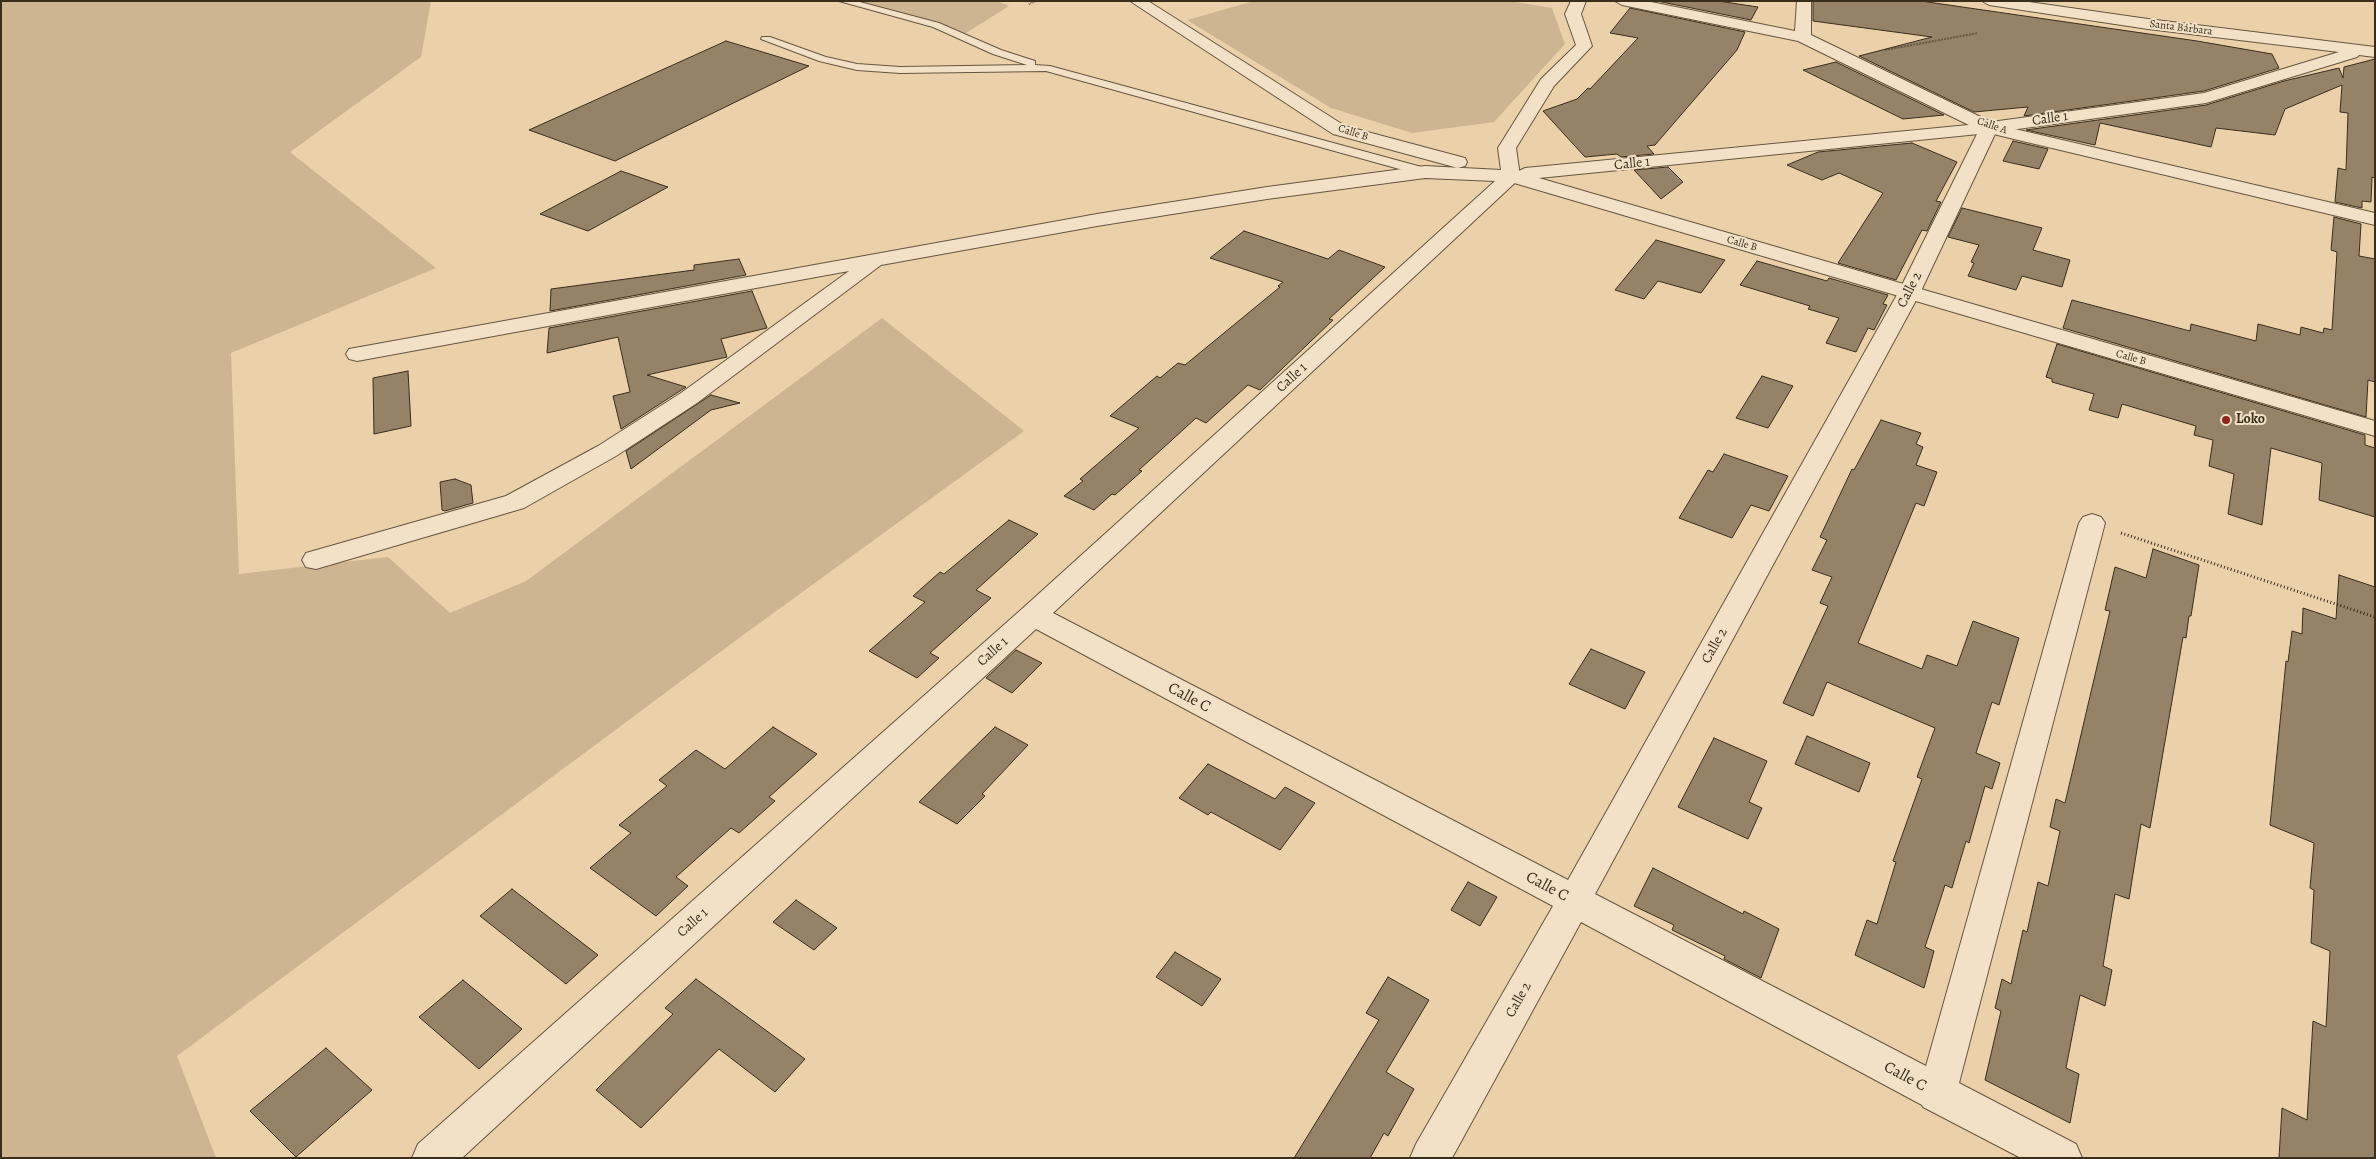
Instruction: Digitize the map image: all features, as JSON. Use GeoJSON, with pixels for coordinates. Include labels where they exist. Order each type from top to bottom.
{"type":"FeatureCollection","features":[{"type":"Feature","properties":{"kind":"street","name":"Calle B"},"geometry":{"type":"LineString","coordinates":[[1137,1],[1339,130],[1511,176],[2375,429]]}},
{"type":"Feature","properties":{"kind":"street"},"geometry":{"type":"LineString","coordinates":[[357,354],[1097,220],[1426,172],[1511,176],[1507,148],[1547,83],[1584,46],[1573,14],[1579,1]]}},
{"type":"Feature","properties":{"kind":"street","name":"Calle A"},"geometry":{"type":"LineString","coordinates":[[1622,1],[1803,37],[1989,128],[2375,219]]}},
{"type":"Feature","properties":{"kind":"street"},"geometry":{"type":"LineString","coordinates":[[1803,37],[1804,1]]}},
{"type":"Feature","properties":{"kind":"street","name":"Santa Bárbara"},"geometry":{"type":"LineString","coordinates":[[1989,1],[2148,24],[2369,51]]}},
{"type":"Feature","properties":{"kind":"street","name":"Calle 1"},"geometry":{"type":"LineString","coordinates":[[432,1158],[1034,615],[1511,176],[1989,128],[2206,98],[2369,51]]}},
{"type":"Feature","properties":{"kind":"street","name":"Calle 2"},"geometry":{"type":"LineString","coordinates":[[1430,1158],[1909,293],[1989,128]]}},
{"type":"Feature","properties":{"kind":"street"},"geometry":{"type":"LineString","coordinates":[[316,560],[515,502],[607,451],[689,398],[876,261]]}},
{"type":"Feature","properties":{"kind":"street"},"geometry":{"type":"LineString","coordinates":[[1937,1094],[2092,523]]}},
{"type":"Feature","properties":{"kind":"street","name":"Calle C"},"geometry":{"type":"LineString","coordinates":[[1034,615],[1937,1094],[2062,1158]]}},
{"type":"Feature","properties":{"kind":"lane"},"geometry":{"type":"LineString","coordinates":[[844,1],[936,25],[998,52],[1046,68],[1426,172]]}},
{"type":"Feature","properties":{"kind":"lane"},"geometry":{"type":"LineString","coordinates":[[766,39],[823,59],[857,66],[900,70],[1046,68]]}},
{"type":"Feature","properties":{"kind":"path"},"geometry":{"type":"LineString","coordinates":[[1029,4],[1036,1]]}},
{"type":"Feature","properties":{"kind":"path"},"geometry":{"type":"LineString","coordinates":[[1842,57],[1978,33]]}},
{"type":"Feature","properties":{"kind":"path"},"geometry":{"type":"LineString","coordinates":[[2092,523],[2375,617]]}},
{"type":"Feature","properties":{"kind":"shaded area"},"geometry":{"type":"Polygon","coordinates":[[[1,1],[431,1],[421,57],[290,152],[436,268],[231,353],[239,574],[388,557],[450,613],[526,581],[882,318],[1024,431],[735,641],[177,1056],[216,1158],[1,1158],[1,1]]]}},
{"type":"Feature","properties":{"kind":"shaded area"},"geometry":{"type":"Polygon","coordinates":[[[843,1],[997,1],[1009,6],[963,35],[843,1]]]}},
{"type":"Feature","properties":{"kind":"shaded area"},"geometry":{"type":"Polygon","coordinates":[[[1254,1],[1509,1],[1552,8],[1565,44],[1494,122],[1412,133],[1331,108],[1187,20],[1254,1]]]}},
{"type":"Feature","properties":{"kind":"building"},"geometry":{"type":"Polygon","coordinates":[[[1657,1],[1718,1],[1758,7],[1751,20],[1657,1]]]}},
{"type":"Feature","properties":{"kind":"building"},"geometry":{"type":"Polygon","coordinates":[[[1813,1],[1921,1],[2197,41],[2272,54],[2279,68],[2204,91],[2024,116],[2028,107],[1974,112],[1859,56],[1932,37],[1813,21],[1813,1]]]}},
{"type":"Feature","properties":{"kind":"building"},"geometry":{"type":"Polygon","coordinates":[[[1630,8],[1745,32],[1737,50],[1655,145],[1647,146],[1654,154],[1621,157],[1617,154],[1585,157],[1543,111],[1577,99],[1588,88],[1590,89],[1638,38],[1610,33],[1630,8]]]}},
{"type":"Feature","properties":{"kind":"building"},"geometry":{"type":"Polygon","coordinates":[[[726,41],[809,66],[615,161],[529,130],[726,41]]]}},
{"type":"Feature","properties":{"kind":"building"},"geometry":{"type":"Polygon","coordinates":[[[2375,59],[2375,178],[2372,177],[2371,202],[2362,201],[2362,208],[2335,202],[2338,168],[2346,170],[2348,113],[2340,112],[2342,85],[2285,109],[2275,135],[2216,128],[2211,147],[2100,123],[2095,145],[2026,130],[2206,105],[2284,81],[2339,68],[2343,78],[2344,67],[2375,59]]]}},
{"type":"Feature","properties":{"kind":"building"},"geometry":{"type":"Polygon","coordinates":[[[1836,62],[1944,115],[1903,119],[1803,70],[1836,62]]]}},
{"type":"Feature","properties":{"kind":"building"},"geometry":{"type":"Polygon","coordinates":[[[2013,141],[2048,149],[2039,169],[2003,161],[2013,141]]]}},
{"type":"Feature","properties":{"kind":"building"},"geometry":{"type":"Polygon","coordinates":[[[1912,143],[1957,162],[1936,201],[1941,202],[1927,231],[1922,230],[1896,280],[1838,263],[1883,193],[1839,173],[1822,180],[1787,165],[1818,152],[1912,143]]]}},
{"type":"Feature","properties":{"kind":"building"},"geometry":{"type":"Polygon","coordinates":[[[1668,167],[1683,182],[1661,199],[1634,170],[1668,167]]]}},
{"type":"Feature","properties":{"kind":"building"},"geometry":{"type":"Polygon","coordinates":[[[621,171],[668,187],[588,231],[540,214],[621,171]]]}},
{"type":"Feature","properties":{"kind":"building"},"geometry":{"type":"Polygon","coordinates":[[[1962,208],[2042,228],[2033,250],[2070,260],[2062,287],[2022,276],[2016,290],[1968,276],[1974,263],[1971,262],[1979,245],[1948,237],[1962,208]]]}},
{"type":"Feature","properties":{"kind":"building"},"geometry":{"type":"Polygon","coordinates":[[[2334,217],[2361,224],[2359,256],[2375,259],[2375,382],[2368,380],[2366,417],[2063,328],[2072,300],[2190,331],[2191,324],[2256,341],[2258,324],[2300,335],[2301,327],[2323,333],[2324,328],[2332,330],[2337,252],[2331,250],[2334,217]]]}},
{"type":"Feature","properties":{"kind":"building"},"geometry":{"type":"Polygon","coordinates":[[[1244,231],[1328,259],[1339,250],[1385,267],[1329,319],[1333,320],[1260,390],[1248,385],[1206,423],[1196,418],[1139,470],[1142,471],[1115,495],[1112,494],[1094,510],[1064,496],[1083,481],[1080,479],[1139,428],[1110,416],[1157,376],[1160,378],[1178,363],[1185,365],[1280,287],[1278,286],[1283,282],[1210,258],[1244,231]]]}},
{"type":"Feature","properties":{"kind":"building"},"geometry":{"type":"Polygon","coordinates":[[[1656,240],[1725,260],[1701,293],[1658,281],[1644,299],[1615,290],[1656,240]]]}},
{"type":"Feature","properties":{"kind":"building"},"geometry":{"type":"Polygon","coordinates":[[[739,259],[746,275],[550,311],[551,289],[694,270],[694,265],[739,259]]]}},
{"type":"Feature","properties":{"kind":"building"},"geometry":{"type":"Polygon","coordinates":[[[1757,261],[1827,281],[1829,278],[1888,295],[1883,304],[1887,305],[1874,330],[1868,328],[1856,352],[1826,343],[1839,318],[1808,309],[1810,306],[1740,285],[1757,261]]]}},
{"type":"Feature","properties":{"kind":"building"},"geometry":{"type":"Polygon","coordinates":[[[752,291],[767,328],[721,339],[727,357],[647,375],[686,387],[621,429],[613,396],[630,392],[618,337],[547,353],[549,328],[752,291]]]}},
{"type":"Feature","properties":{"kind":"building"},"geometry":{"type":"Polygon","coordinates":[[[2057,344],[2365,435],[2365,445],[2375,448],[2375,517],[2319,500],[2322,463],[2271,448],[2262,525],[2228,514],[2234,474],[2209,466],[2213,440],[2194,435],[2196,426],[2122,404],[2118,418],[2089,410],[2094,394],[2052,382],[2052,379],[2046,377],[2057,344]]]}},
{"type":"Feature","properties":{"kind":"building"},"geometry":{"type":"Polygon","coordinates":[[[408,371],[411,426],[374,434],[373,378],[408,371]]]}},
{"type":"Feature","properties":{"kind":"building"},"geometry":{"type":"Polygon","coordinates":[[[1762,376],[1793,386],[1768,428],[1736,418],[1762,376]]]}},
{"type":"Feature","properties":{"kind":"building"},"geometry":{"type":"Polygon","coordinates":[[[711,395],[740,403],[711,410],[631,469],[626,451],[711,395]]]}},
{"type":"Feature","properties":{"kind":"building"},"geometry":{"type":"Polygon","coordinates":[[[1881,420],[1921,433],[1916,444],[1923,447],[1916,465],[1937,472],[1924,506],[1916,503],[1858,643],[1922,669],[1927,655],[1957,666],[1973,621],[2019,638],[1999,705],[1992,702],[1976,753],[2000,763],[1992,789],[1985,786],[1969,843],[1966,841],[1952,888],[1945,885],[1925,947],[1934,951],[1924,988],[1855,955],[1867,920],[1877,924],[1896,862],[1893,861],[1922,779],[1917,777],[1935,728],[1827,682],[1813,716],[1783,703],[1828,606],[1820,603],[1832,577],[1812,570],[1827,540],[1820,537],[1852,469],[1854,470],[1881,420]]]}},
{"type":"Feature","properties":{"kind":"building"},"geometry":{"type":"Polygon","coordinates":[[[1724,454],[1788,476],[1769,511],[1751,505],[1732,538],[1679,518],[1708,470],[1713,472],[1724,454]]]}},
{"type":"Feature","properties":{"kind":"building"},"geometry":{"type":"Polygon","coordinates":[[[455,479],[471,485],[473,503],[445,511],[442,510],[440,482],[455,479]]]}},
{"type":"Feature","properties":{"kind":"building"},"geometry":{"type":"Polygon","coordinates":[[[1009,520],[1038,534],[976,590],[991,598],[930,653],[939,658],[917,678],[869,651],[925,602],[913,596],[940,572],[944,574],[1009,520]]]}},
{"type":"Feature","properties":{"kind":"building"},"geometry":{"type":"Polygon","coordinates":[[[2153,549],[2199,565],[2191,616],[2189,616],[2186,638],[2183,637],[2150,828],[2141,824],[2129,899],[2115,894],[2103,966],[2112,970],[2105,1006],[2080,995],[2066,1068],[2079,1074],[2070,1123],[1985,1080],[2001,1011],[1995,1008],[2002,979],[2011,984],[2023,930],[2027,932],[2038,882],[2048,886],[2060,831],[2050,827],[2056,799],[2065,803],[2110,611],[2105,610],[2115,567],[2146,578],[2153,549]]]}},
{"type":"Feature","properties":{"kind":"building"},"geometry":{"type":"Polygon","coordinates":[[[2339,575],[2375,587],[2375,1158],[2279,1158],[2282,1108],[2307,1120],[2313,1021],[2326,1027],[2330,951],[2311,943],[2314,890],[2310,888],[2314,843],[2270,825],[2286,661],[2288,662],[2292,631],[2302,634],[2303,608],[2336,619],[2339,575]]]}},
{"type":"Feature","properties":{"kind":"building"},"geometry":{"type":"Polygon","coordinates":[[[1591,649],[1645,672],[1625,709],[1569,684],[1591,649]]]}},
{"type":"Feature","properties":{"kind":"building"},"geometry":{"type":"Polygon","coordinates":[[[1016,650],[1042,663],[1012,693],[986,678],[1016,650]]]}},
{"type":"Feature","properties":{"kind":"building"},"geometry":{"type":"Polygon","coordinates":[[[773,727],[817,754],[769,797],[775,801],[739,833],[731,828],[676,877],[688,886],[656,916],[590,868],[631,833],[619,825],[667,786],[659,780],[696,750],[725,769],[773,727]]]}},
{"type":"Feature","properties":{"kind":"building"},"geometry":{"type":"Polygon","coordinates":[[[995,727],[1028,745],[982,794],[985,796],[957,824],[919,802],[995,727]]]}},
{"type":"Feature","properties":{"kind":"building"},"geometry":{"type":"Polygon","coordinates":[[[1807,736],[1870,763],[1859,792],[1795,764],[1807,736]]]}},
{"type":"Feature","properties":{"kind":"building"},"geometry":{"type":"Polygon","coordinates":[[[1714,738],[1767,761],[1749,802],[1762,808],[1748,839],[1678,807],[1714,738]]]}},
{"type":"Feature","properties":{"kind":"building"},"geometry":{"type":"Polygon","coordinates":[[[1208,764],[1275,799],[1285,787],[1315,803],[1280,850],[1211,812],[1208,815],[1179,798],[1208,764]]]}},
{"type":"Feature","properties":{"kind":"building"},"geometry":{"type":"Polygon","coordinates":[[[1653,868],[1743,914],[1744,911],[1779,929],[1761,978],[1724,959],[1725,956],[1672,930],[1674,925],[1634,906],[1653,868]]]}},
{"type":"Feature","properties":{"kind":"building"},"geometry":{"type":"Polygon","coordinates":[[[1468,882],[1497,897],[1480,926],[1451,910],[1468,882]]]}},
{"type":"Feature","properties":{"kind":"building"},"geometry":{"type":"Polygon","coordinates":[[[512,889],[598,955],[566,984],[480,916],[512,889]]]}},
{"type":"Feature","properties":{"kind":"building"},"geometry":{"type":"Polygon","coordinates":[[[796,900],[837,928],[814,950],[773,922],[796,900]]]}},
{"type":"Feature","properties":{"kind":"building"},"geometry":{"type":"Polygon","coordinates":[[[1175,952],[1221,979],[1202,1006],[1156,977],[1175,952]]]}},
{"type":"Feature","properties":{"kind":"building"},"geometry":{"type":"Polygon","coordinates":[[[1388,977],[1429,1000],[1386,1072],[1414,1089],[1388,1136],[1384,1133],[1370,1158],[1294,1158],[1379,1020],[1366,1013],[1388,977]]]}},
{"type":"Feature","properties":{"kind":"building"},"geometry":{"type":"Polygon","coordinates":[[[696,979],[805,1059],[775,1092],[719,1049],[641,1128],[596,1090],[673,1014],[665,1008],[696,979]]]}},
{"type":"Feature","properties":{"kind":"building"},"geometry":{"type":"Polygon","coordinates":[[[463,980],[522,1029],[479,1069],[419,1017],[463,980]]]}},
{"type":"Feature","properties":{"kind":"building"},"geometry":{"type":"Polygon","coordinates":[[[326,1048],[372,1090],[296,1157],[250,1111],[326,1048]]]}},
{"type":"Feature","properties":{"kind":"place","name":"Loko"},"geometry":{"type":"Point","coordinates":[2226,420]}}]}
